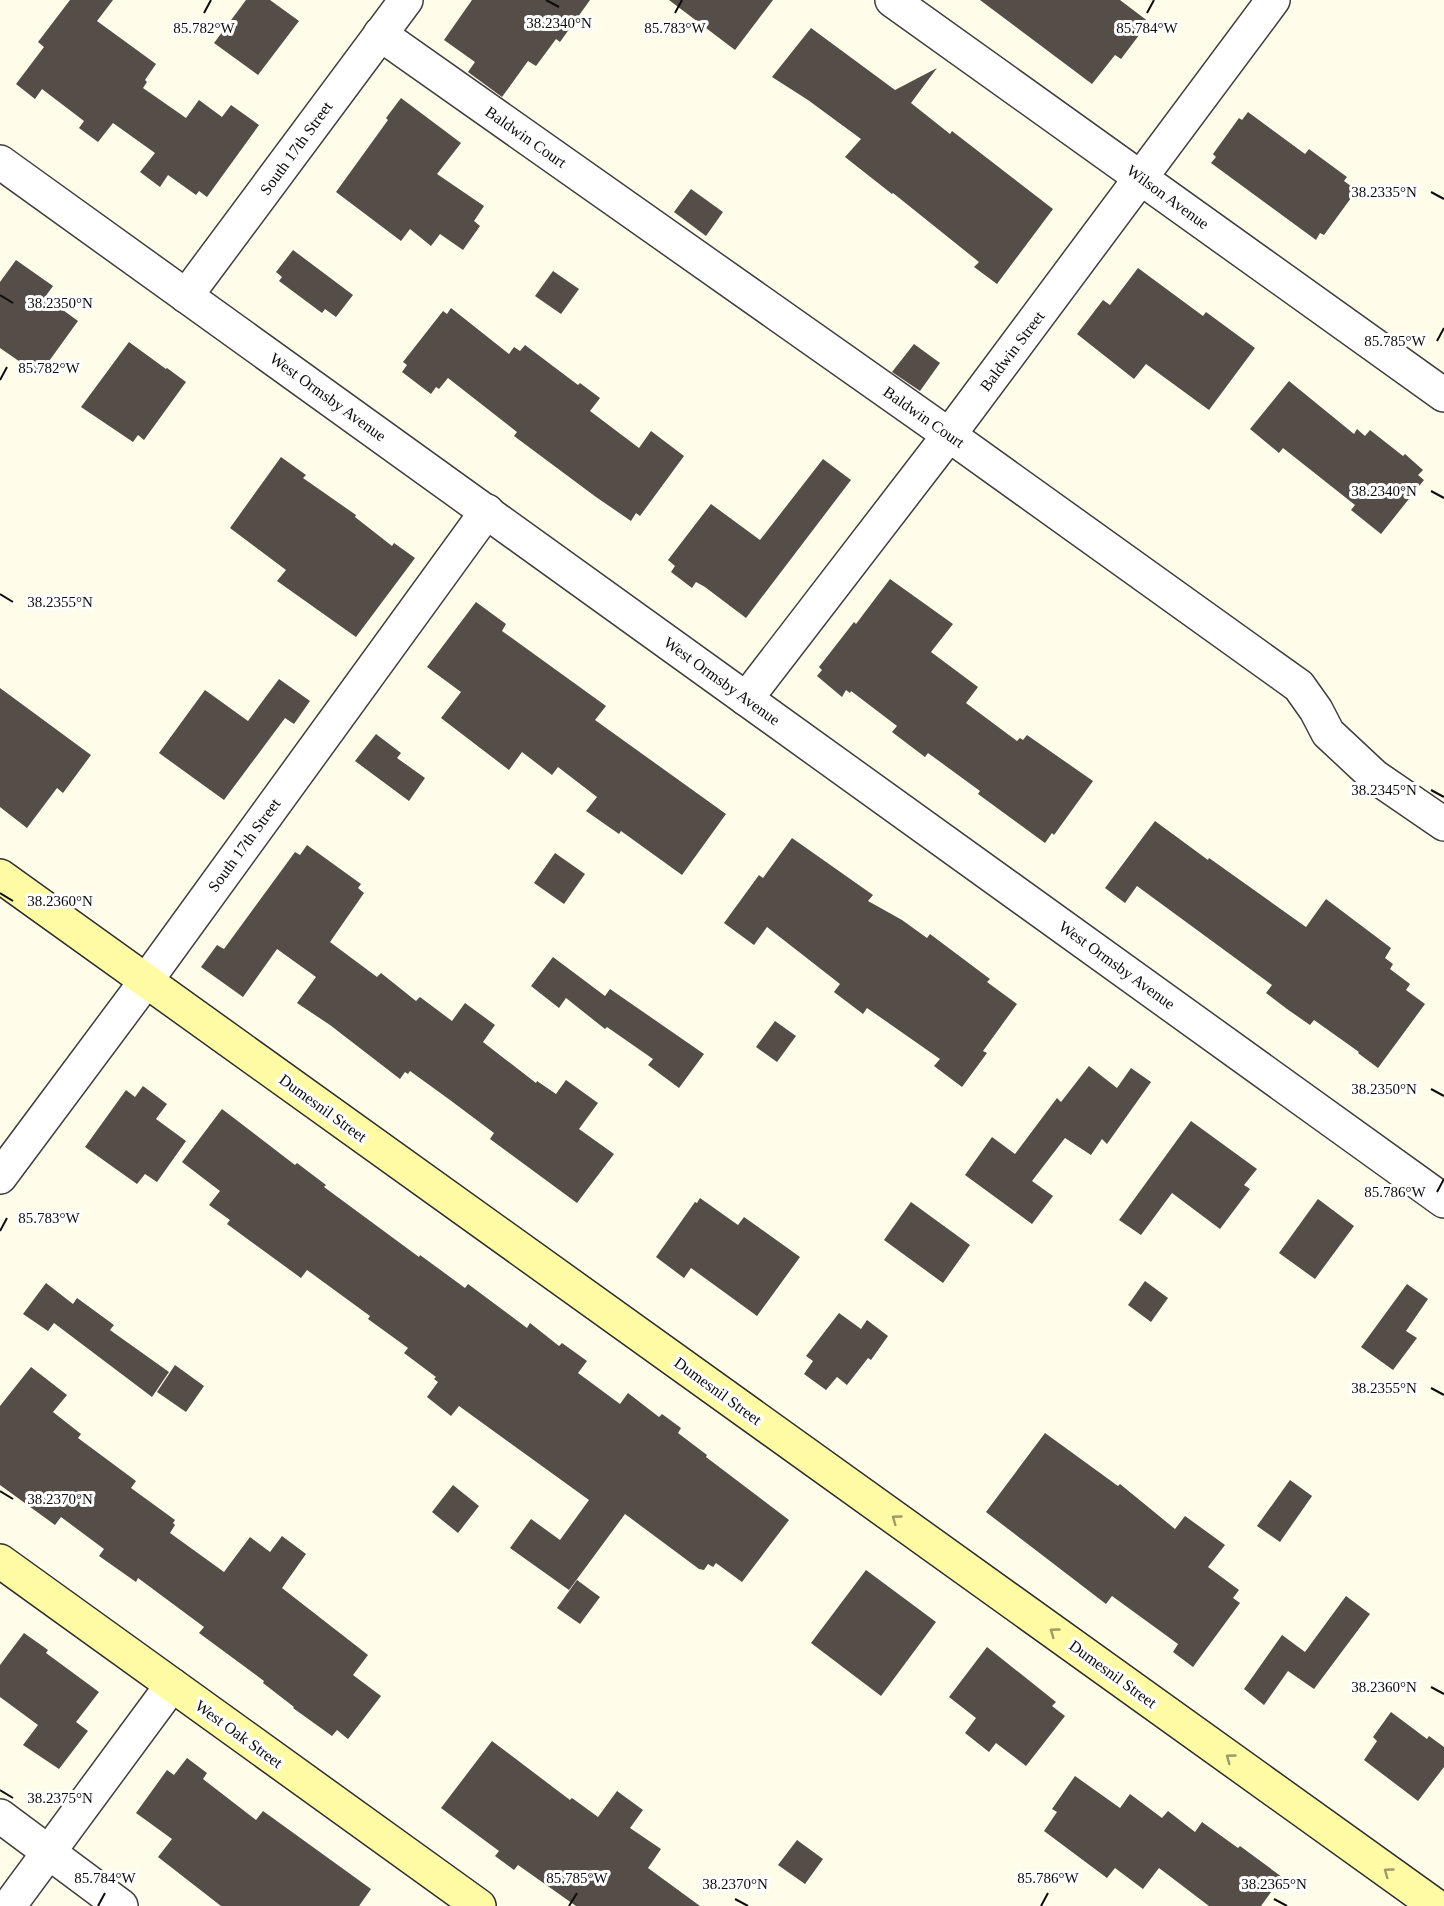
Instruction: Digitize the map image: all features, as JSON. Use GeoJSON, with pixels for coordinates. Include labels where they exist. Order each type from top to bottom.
{"type":"FeatureCollection","features":[{"type":"Feature","properties":{"kind":"main road","name":"Dumesnil Street"},"geometry":{"type":"LineString","coordinates":[[0,876],[1436,1906]]}},
{"type":"Feature","properties":{"kind":"main road","name":"West Oak Street"},"geometry":{"type":"LineString","coordinates":[[0,1561],[479,1906]]}},
{"type":"Feature","properties":{"kind":"street","name":"South 17th Street"},"geometry":{"type":"LineString","coordinates":[[186,296],[406,0]]}},
{"type":"Feature","properties":{"kind":"street","name":"Wilson Avenue"},"geometry":{"type":"LineString","coordinates":[[892,0],[1444,395]]}},
{"type":"Feature","properties":{"kind":"street","name":"Baldwin Street"},"geometry":{"type":"LineString","coordinates":[[746,699],[949,435],[1273,0]]}},
{"type":"Feature","properties":{"kind":"street","name":"Baldwin Court"},"geometry":{"type":"LineString","coordinates":[[380,34],[949,435],[1299,686],[1316,710],[1328,733],[1374,776],[1444,824]]}},
{"type":"Feature","properties":{"kind":"street","name":"West Ormsby Avenue"},"geometry":{"type":"LineString","coordinates":[[0,162],[1444,1201]]}},
{"type":"Feature","properties":{"kind":"street","name":"South 17th Street"},"geometry":{"type":"LineString","coordinates":[[0,1178],[487,511]]}},
{"type":"Feature","properties":{"kind":"street"},"geometry":{"type":"LineString","coordinates":[[9,1906],[172,1685]]}},
{"type":"Feature","properties":{"kind":"street"},"geometry":{"type":"LineString","coordinates":[[0,1816],[121,1906]]}},
{"type":"Feature","properties":{"kind":"building"},"geometry":{"type":"Polygon","coordinates":[[[70,0],[113,0],[97,21],[156,64],[145,80],[147,82],[143,88],[186,118],[199,100],[222,117],[231,105],[259,125],[207,197],[199,191],[196,195],[168,175],[160,187],[140,172],[155,153],[113,123],[98,142],[79,128],[84,121],[42,89],[35,99],[16,84],[44,47],[38,42],[70,0]]]}},
{"type":"Feature","properties":{"kind":"building"},"geometry":{"type":"Polygon","coordinates":[[[246,0],[270,0],[299,21],[258,75],[214,43],[246,0]]]}},
{"type":"Feature","properties":{"kind":"building"},"geometry":{"type":"Polygon","coordinates":[[[472,0],[590,0],[560,42],[556,39],[536,66],[528,61],[502,97],[468,72],[475,62],[444,40],[472,0]]]}},
{"type":"Feature","properties":{"kind":"building"},"geometry":{"type":"Polygon","coordinates":[[[669,0],[773,0],[735,50],[669,0]]]}},
{"type":"Feature","properties":{"kind":"building"},"geometry":{"type":"Polygon","coordinates":[[[980,0],[1120,0],[1149,22],[1121,59],[1115,55],[1092,84],[980,0]]]}},
{"type":"Feature","properties":{"kind":"building"},"geometry":{"type":"Polygon","coordinates":[[[811,28],[895,90],[937,68],[911,103],[950,134],[952,131],[1053,209],[997,284],[974,267],[979,262],[845,157],[861,139],[772,77],[811,28]]]}},
{"type":"Feature","properties":{"kind":"building"},"geometry":{"type":"Polygon","coordinates":[[[401,98],[461,143],[437,174],[484,206],[474,221],[480,226],[463,250],[440,234],[431,246],[410,229],[401,241],[336,192],[388,120],[386,118],[401,98]]]}},
{"type":"Feature","properties":{"kind":"building"},"geometry":{"type":"Polygon","coordinates":[[[1248,112],[1305,154],[1309,149],[1347,177],[1344,181],[1355,189],[1324,235],[1320,233],[1316,240],[1211,163],[1216,157],[1213,154],[1239,118],[1242,120],[1248,112]]]}},
{"type":"Feature","properties":{"kind":"building"},"geometry":{"type":"Polygon","coordinates":[[[691,189],[723,212],[706,236],[674,212],[691,189]]]}},
{"type":"Feature","properties":{"kind":"building"},"geometry":{"type":"Polygon","coordinates":[[[293,250],[353,295],[336,317],[325,309],[322,313],[279,281],[282,277],[276,272],[293,250]]]}},
{"type":"Feature","properties":{"kind":"building"},"geometry":{"type":"Polygon","coordinates":[[[16,260],[53,286],[45,297],[78,321],[39,375],[0,348],[0,282],[16,260]]]}},
{"type":"Feature","properties":{"kind":"building"},"geometry":{"type":"Polygon","coordinates":[[[1138,268],[1203,316],[1206,312],[1255,348],[1209,410],[1146,364],[1134,379],[1077,334],[1103,300],[1110,305],[1138,268]]]}},
{"type":"Feature","properties":{"kind":"building"},"geometry":{"type":"Polygon","coordinates":[[[553,271],[579,289],[561,314],[535,296],[553,271]]]}},
{"type":"Feature","properties":{"kind":"building"},"geometry":{"type":"Polygon","coordinates":[[[451,308],[509,354],[514,347],[520,351],[525,345],[578,385],[580,383],[600,398],[590,411],[639,448],[651,431],[684,456],[640,516],[636,513],[631,521],[596,497],[514,436],[517,432],[448,378],[439,389],[436,387],[431,394],[402,372],[407,365],[403,362],[443,311],[447,314],[451,308]]]}},
{"type":"Feature","properties":{"kind":"building"},"geometry":{"type":"Polygon","coordinates":[[[129,342],[186,382],[144,440],[138,435],[133,442],[81,407],[129,342]]]}},
{"type":"Feature","properties":{"kind":"building"},"geometry":{"type":"Polygon","coordinates":[[[914,344],[940,363],[920,391],[892,372],[914,344]]]}},
{"type":"Feature","properties":{"kind":"building"},"geometry":{"type":"Polygon","coordinates":[[[1289,381],[1354,434],[1357,429],[1365,436],[1370,430],[1403,456],[1405,454],[1423,470],[1418,475],[1424,480],[1381,534],[1351,510],[1355,505],[1283,448],[1279,453],[1250,429],[1289,381]]]}},
{"type":"Feature","properties":{"kind":"building"},"geometry":{"type":"Polygon","coordinates":[[[281,457],[306,475],[303,478],[356,515],[355,517],[392,546],[394,543],[415,558],[356,637],[277,581],[286,570],[230,528],[281,457]]]}},
{"type":"Feature","properties":{"kind":"building"},"geometry":{"type":"Polygon","coordinates":[[[823,459],[851,480],[746,618],[705,587],[696,582],[692,588],[671,572],[675,566],[668,560],[711,504],[760,540],[823,459]]]}},
{"type":"Feature","properties":{"kind":"building"},"geometry":{"type":"Polygon","coordinates":[[[890,579],[953,624],[931,652],[978,687],[966,703],[1017,741],[1020,738],[1023,740],[1027,735],[1093,781],[1054,835],[1052,833],[1045,843],[978,794],[980,791],[928,753],[925,757],[892,732],[897,726],[851,691],[850,693],[846,690],[842,697],[817,676],[822,670],[819,667],[890,579]]]}},
{"type":"Feature","properties":{"kind":"building"},"geometry":{"type":"Polygon","coordinates":[[[476,602],[506,624],[502,631],[606,706],[595,720],[726,814],[682,875],[621,831],[619,834],[586,811],[597,797],[558,767],[552,775],[522,752],[509,770],[441,718],[461,692],[427,667],[476,602]]]}},
{"type":"Feature","properties":{"kind":"building"},"geometry":{"type":"Polygon","coordinates":[[[279,679],[310,701],[294,724],[285,718],[224,800],[159,753],[205,690],[248,721],[279,679]]]}},
{"type":"Feature","properties":{"kind":"building"},"geometry":{"type":"Polygon","coordinates":[[[0,688],[91,755],[63,793],[57,788],[27,828],[0,807],[0,688]]]}},
{"type":"Feature","properties":{"kind":"building"},"geometry":{"type":"Polygon","coordinates":[[[376,734],[401,753],[397,758],[425,778],[409,801],[355,761],[376,734]]]}},
{"type":"Feature","properties":{"kind":"building"},"geometry":{"type":"Polygon","coordinates":[[[1155,821],[1306,927],[1326,899],[1391,948],[1385,958],[1393,964],[1390,969],[1410,984],[1406,990],[1425,1004],[1378,1068],[1314,1020],[1310,1025],[1287,1009],[1266,993],[1272,985],[1137,886],[1125,903],[1105,888],[1155,821]]]}},
{"type":"Feature","properties":{"kind":"building"},"geometry":{"type":"Polygon","coordinates":[[[792,838],[873,895],[868,901],[902,920],[927,938],[930,934],[990,979],[987,982],[1017,1004],[983,1051],[987,1053],[962,1087],[934,1066],[940,1059],[867,1008],[863,1014],[834,992],[840,984],[767,927],[754,945],[724,923],[759,875],[763,878],[792,838]]]}},
{"type":"Feature","properties":{"kind":"building"},"geometry":{"type":"Polygon","coordinates":[[[307,845],[361,884],[358,888],[364,893],[330,942],[377,977],[381,973],[416,1001],[420,997],[452,1021],[465,1003],[495,1025],[483,1042],[536,1083],[537,1081],[556,1094],[566,1080],[598,1103],[579,1129],[614,1154],[577,1203],[490,1139],[494,1133],[410,1071],[408,1074],[405,1072],[400,1079],[330,1025],[297,1003],[316,977],[277,949],[243,997],[201,967],[217,945],[224,949],[295,852],[300,855],[307,845]]]}},
{"type":"Feature","properties":{"kind":"building"},"geometry":{"type":"Polygon","coordinates":[[[555,853],[585,874],[564,904],[534,883],[555,853]]]}},
{"type":"Feature","properties":{"kind":"building"},"geometry":{"type":"Polygon","coordinates":[[[553,957],[605,996],[610,989],[704,1054],[679,1088],[648,1065],[653,1059],[607,1027],[605,1029],[566,998],[559,1008],[531,986],[553,957]]]}},
{"type":"Feature","properties":{"kind":"building"},"geometry":{"type":"Polygon","coordinates":[[[775,1021],[796,1036],[777,1062],[756,1047],[775,1021]]]}},
{"type":"Feature","properties":{"kind":"building"},"geometry":{"type":"Polygon","coordinates":[[[1089,1066],[1117,1088],[1131,1068],[1151,1082],[1107,1144],[1102,1139],[1091,1155],[1065,1138],[1032,1181],[1053,1196],[1032,1224],[965,1175],[992,1137],[1015,1154],[1057,1098],[1061,1102],[1089,1066]]]}},
{"type":"Feature","properties":{"kind":"building"},"geometry":{"type":"Polygon","coordinates":[[[143,1086],[167,1104],[156,1119],[186,1141],[157,1182],[145,1174],[137,1184],[85,1147],[126,1090],[135,1097],[143,1086]]]}},
{"type":"Feature","properties":{"kind":"building"},"geometry":{"type":"Polygon","coordinates":[[[222,1109],[295,1165],[297,1163],[326,1185],[324,1187],[419,1257],[420,1255],[465,1288],[468,1284],[527,1328],[530,1323],[559,1346],[562,1343],[587,1361],[578,1373],[620,1404],[628,1393],[659,1417],[662,1414],[681,1428],[678,1433],[707,1455],[706,1457],[789,1520],[742,1582],[716,1563],[713,1567],[708,1564],[704,1570],[699,1569],[625,1514],[569,1590],[510,1548],[531,1519],[560,1540],[589,1500],[459,1406],[451,1416],[427,1397],[438,1382],[434,1379],[436,1377],[404,1353],[408,1348],[368,1319],[370,1316],[307,1270],[301,1278],[227,1224],[230,1220],[209,1205],[220,1191],[182,1162],[222,1109]]]}},
{"type":"Feature","properties":{"kind":"building"},"geometry":{"type":"Polygon","coordinates":[[[1191,1121],[1257,1169],[1244,1185],[1250,1189],[1220,1229],[1172,1193],[1141,1235],[1119,1220],[1191,1121]]]}},
{"type":"Feature","properties":{"kind":"building"},"geometry":{"type":"Polygon","coordinates":[[[700,1198],[738,1225],[744,1217],[800,1257],[757,1316],[691,1268],[684,1278],[656,1257],[700,1198]]]}},
{"type":"Feature","properties":{"kind":"building"},"geometry":{"type":"Polygon","coordinates":[[[1318,1199],[1354,1226],[1315,1279],[1279,1253],[1318,1199]]]}},
{"type":"Feature","properties":{"kind":"building"},"geometry":{"type":"Polygon","coordinates":[[[911,1202],[970,1245],[943,1283],[884,1240],[911,1202]]]}},
{"type":"Feature","properties":{"kind":"building"},"geometry":{"type":"Polygon","coordinates":[[[1145,1281],[1168,1298],[1151,1322],[1128,1305],[1145,1281]]]}},
{"type":"Feature","properties":{"kind":"building"},"geometry":{"type":"Polygon","coordinates":[[[46,1283],[73,1304],[77,1298],[114,1325],[110,1330],[169,1372],[152,1397],[54,1323],[48,1331],[23,1314],[46,1283]]]}},
{"type":"Feature","properties":{"kind":"building"},"geometry":{"type":"Polygon","coordinates":[[[1407,1284],[1428,1299],[1406,1331],[1417,1338],[1393,1370],[1361,1347],[1407,1284]]]}},
{"type":"Feature","properties":{"kind":"building"},"geometry":{"type":"Polygon","coordinates":[[[839,1313],[861,1329],[867,1320],[888,1336],[871,1360],[868,1358],[847,1385],[837,1377],[826,1390],[804,1374],[813,1361],[806,1356],[839,1313]]]}},
{"type":"Feature","properties":{"kind":"building"},"geometry":{"type":"Polygon","coordinates":[[[175,1365],[204,1386],[186,1412],[157,1392],[175,1365]]]}},
{"type":"Feature","properties":{"kind":"building"},"geometry":{"type":"Polygon","coordinates":[[[31,1367],[67,1395],[53,1412],[81,1434],[78,1438],[136,1481],[131,1488],[175,1520],[170,1533],[224,1572],[250,1537],[270,1552],[282,1536],[306,1554],[282,1588],[368,1655],[353,1675],[381,1696],[348,1739],[337,1730],[332,1736],[293,1708],[263,1683],[264,1681],[199,1633],[204,1627],[138,1578],[136,1582],[99,1556],[104,1549],[61,1517],[55,1525],[0,1485],[0,1406],[31,1367]]]}},
{"type":"Feature","properties":{"kind":"building"},"geometry":{"type":"Polygon","coordinates":[[[1045,1433],[1118,1486],[1120,1484],[1175,1529],[1185,1516],[1225,1545],[1208,1567],[1239,1590],[1233,1598],[1240,1603],[1193,1667],[1173,1652],[1178,1644],[1112,1596],[1106,1604],[986,1512],[1045,1433]]]}},
{"type":"Feature","properties":{"kind":"building"},"geometry":{"type":"Polygon","coordinates":[[[1290,1480],[1312,1496],[1280,1542],[1257,1526],[1290,1480]]]}},
{"type":"Feature","properties":{"kind":"building"},"geometry":{"type":"Polygon","coordinates":[[[453,1485],[479,1506],[458,1533],[432,1512],[453,1485]]]}},
{"type":"Feature","properties":{"kind":"building"},"geometry":{"type":"Polygon","coordinates":[[[866,1570],[936,1622],[881,1696],[811,1643],[866,1570]]]}},
{"type":"Feature","properties":{"kind":"building"},"geometry":{"type":"Polygon","coordinates":[[[577,1580],[600,1597],[580,1624],[557,1608],[577,1580]]]}},
{"type":"Feature","properties":{"kind":"building"},"geometry":{"type":"Polygon","coordinates":[[[1346,1596],[1370,1614],[1314,1689],[1288,1671],[1264,1705],[1244,1689],[1282,1635],[1305,1652],[1346,1596]]]}},
{"type":"Feature","properties":{"kind":"building"},"geometry":{"type":"Polygon","coordinates":[[[24,1633],[48,1650],[46,1653],[99,1692],[76,1722],[88,1731],[59,1769],[23,1745],[38,1725],[0,1697],[0,1665],[24,1633]]]}},
{"type":"Feature","properties":{"kind":"building"},"geometry":{"type":"Polygon","coordinates":[[[987,1647],[1056,1702],[1052,1706],[1065,1716],[1026,1766],[996,1743],[989,1752],[965,1733],[976,1718],[949,1697],[987,1647]]]}},
{"type":"Feature","properties":{"kind":"building"},"geometry":{"type":"Polygon","coordinates":[[[1391,1712],[1427,1739],[1429,1736],[1444,1747],[1444,1767],[1418,1801],[1364,1760],[1377,1741],[1373,1737],[1391,1712]]]}},
{"type":"Feature","properties":{"kind":"building"},"geometry":{"type":"Polygon","coordinates":[[[492,1741],[570,1800],[572,1798],[598,1817],[617,1791],[643,1810],[630,1828],[661,1849],[648,1868],[700,1906],[576,1906],[518,1865],[514,1870],[495,1856],[499,1851],[441,1808],[492,1741]]]}},
{"type":"Feature","properties":{"kind":"building"},"geometry":{"type":"Polygon","coordinates":[[[187,1758],[207,1773],[203,1779],[256,1820],[263,1811],[371,1889],[359,1906],[221,1906],[158,1857],[172,1839],[136,1813],[167,1770],[174,1775],[187,1758]]]}},
{"type":"Feature","properties":{"kind":"building"},"geometry":{"type":"Polygon","coordinates":[[[1075,1776],[1120,1808],[1130,1794],[1162,1818],[1168,1811],[1195,1832],[1202,1822],[1282,1877],[1261,1906],[1209,1906],[1159,1868],[1143,1889],[1115,1868],[1107,1878],[1044,1831],[1057,1812],[1052,1809],[1075,1776]]]}},
{"type":"Feature","properties":{"kind":"building"},"geometry":{"type":"Polygon","coordinates":[[[797,1840],[823,1859],[805,1884],[778,1865],[797,1840]]]}}]}
